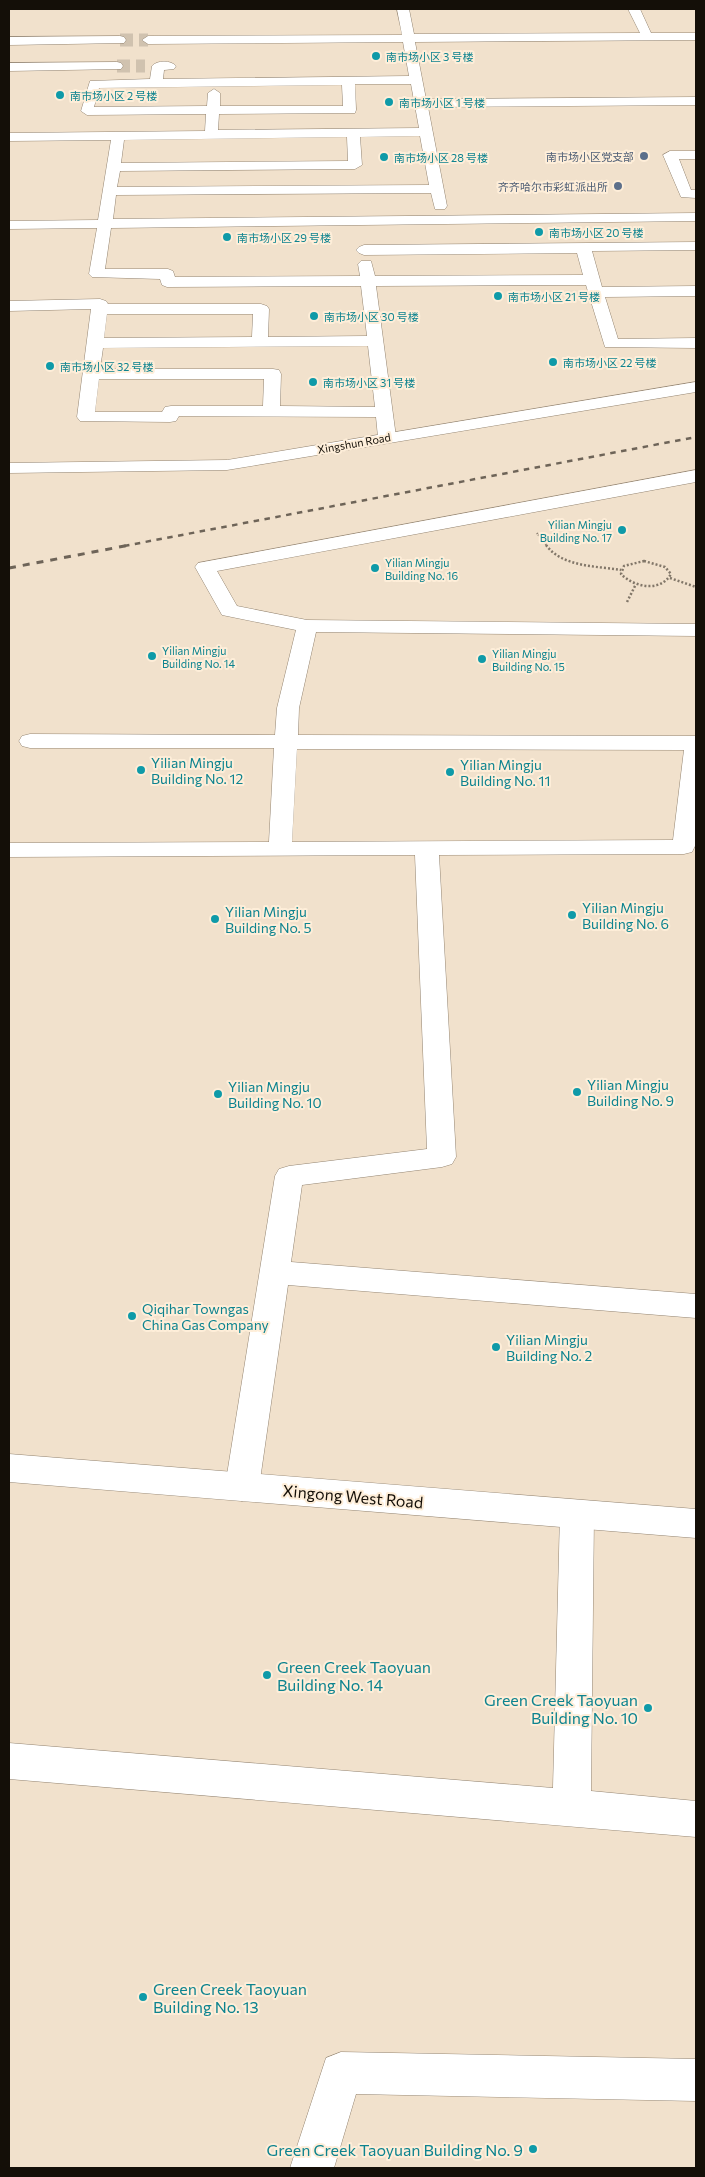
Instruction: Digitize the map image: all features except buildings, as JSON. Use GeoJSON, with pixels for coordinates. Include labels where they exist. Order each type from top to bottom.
{"type":"FeatureCollection","features":[{"type":"Feature","properties":{"kind":"street"},"geometry":{"type":"LineString","coordinates":[[403,9],[443,219]]}},
{"type":"Feature","properties":{"kind":"street"},"geometry":{"type":"LineString","coordinates":[[634,9],[647,36]]}},
{"type":"Feature","properties":{"kind":"street"},"geometry":{"type":"LineString","coordinates":[[167,59],[408,38],[696,37]]}},
{"type":"Feature","properties":{"kind":"street"},"geometry":{"type":"LineString","coordinates":[[9,41],[120,40]]}},
{"type":"Feature","properties":{"kind":"street"},"geometry":{"type":"LineString","coordinates":[[148,40],[167,59]]}},
{"type":"Feature","properties":{"kind":"street"},"geometry":{"type":"LineString","coordinates":[[156,83],[167,59]]}},
{"type":"Feature","properties":{"kind":"street"},"geometry":{"type":"LineString","coordinates":[[9,68],[117,66]]}},
{"type":"Feature","properties":{"kind":"street"},"geometry":{"type":"LineString","coordinates":[[348,81],[350,110],[88,111],[94,84],[416,80]]}},
{"type":"Feature","properties":{"kind":"street"},"geometry":{"type":"LineString","coordinates":[[211,135],[215,82]]}},
{"type":"Feature","properties":{"kind":"street"},"geometry":{"type":"LineString","coordinates":[[421,103],[696,101]]}},
{"type":"Feature","properties":{"kind":"street"},"geometry":{"type":"LineString","coordinates":[[9,137],[426,132]]}},
{"type":"Feature","properties":{"kind":"street"},"geometry":{"type":"LineString","coordinates":[[112,167],[355,165],[353,133]]}},
{"type":"Feature","properties":{"kind":"street"},"geometry":{"type":"LineString","coordinates":[[118,136],[103,224],[97,274],[168,274],[167,282],[368,281],[594,286],[696,291]]}},
{"type":"Feature","properties":{"kind":"street"},"geometry":{"type":"LineString","coordinates":[[696,155],[670,155],[686,194],[696,194]]}},
{"type":"Feature","properties":{"kind":"street"},"geometry":{"type":"LineString","coordinates":[[109,191],[437,189]]}},
{"type":"Feature","properties":{"kind":"street"},"geometry":{"type":"LineString","coordinates":[[9,225],[691,217],[696,261]]}},
{"type":"Feature","properties":{"kind":"street"},"geometry":{"type":"LineString","coordinates":[[361,220],[387,437]]}},
{"type":"Feature","properties":{"kind":"street"},"geometry":{"type":"LineString","coordinates":[[585,247],[694,245]]}},
{"type":"Feature","properties":{"kind":"street"},"geometry":{"type":"LineString","coordinates":[[364,250],[583,248],[611,344],[696,343]]}},
{"type":"Feature","properties":{"kind":"street"},"geometry":{"type":"LineString","coordinates":[[9,306],[100,304],[86,417],[170,417],[171,412],[384,412]]}},
{"type":"Feature","properties":{"kind":"street"},"geometry":{"type":"LineString","coordinates":[[99,309],[261,309],[260,342]]}},
{"type":"Feature","properties":{"kind":"street"},"geometry":{"type":"LineString","coordinates":[[95,343],[375,342]]}},
{"type":"Feature","properties":{"kind":"street"},"geometry":{"type":"LineString","coordinates":[[91,374],[273,374],[271,412]]}},
{"type":"Feature","properties":{"kind":"street","name":"Xingshun Road"},"geometry":{"type":"LineString","coordinates":[[9,468],[227,465],[696,387]]}},
{"type":"Feature","properties":{"kind":"street"},"geometry":{"type":"LineString","coordinates":[[696,476],[205,567],[229,611],[307,626],[696,630]]}},
{"type":"Feature","properties":{"kind":"street"},"geometry":{"type":"LineString","coordinates":[[280,849],[288,708],[307,626]]}},
{"type":"Feature","properties":{"kind":"street"},"geometry":{"type":"LineString","coordinates":[[9,850],[684,847],[696,745],[30,741]]}},
{"type":"Feature","properties":{"kind":"street"},"geometry":{"type":"LineString","coordinates":[[242,1486],[290,1176],[442,1157],[427,848]]}},
{"type":"Feature","properties":{"kind":"street"},"geometry":{"type":"LineString","coordinates":[[275,1272],[696,1306]]}},
{"type":"Feature","properties":{"kind":"street","name":"Xingong West Road"},"geometry":{"type":"LineString","coordinates":[[9,1468],[696,1524]]}},
{"type":"Feature","properties":{"kind":"street"},"geometry":{"type":"LineString","coordinates":[[572,1808],[577,1514]]}},
{"type":"Feature","properties":{"kind":"street"},"geometry":{"type":"LineString","coordinates":[[9,1761],[696,1819]]}},
{"type":"Feature","properties":{"kind":"street"},"geometry":{"type":"LineString","coordinates":[[312,2168],[341,2074],[696,2080]]}},
{"type":"Feature","properties":{"kind":"path"},"geometry":{"type":"LineString","coordinates":[[519,508],[552,553],[573,562],[621,570]]}},
{"type":"Feature","properties":{"kind":"path"},"geometry":{"type":"LineString","coordinates":[[621,570],[624,566],[636,562],[652,562],[665,566],[671,574],[670,578]]}},
{"type":"Feature","properties":{"kind":"path"},"geometry":{"type":"LineString","coordinates":[[621,570],[624,578],[629,582],[644,586],[660,584],[670,578]]}},
{"type":"Feature","properties":{"kind":"path"},"geometry":{"type":"LineString","coordinates":[[670,578],[696,587]]}},
{"type":"Feature","properties":{"kind":"tunnel"},"geometry":{"type":"LineString","coordinates":[[120,40],[148,40]]}},
{"type":"Feature","properties":{"kind":"tunnel"},"geometry":{"type":"LineString","coordinates":[[117,66],[145,66]]}},
{"type":"Feature","properties":{"kind":"railway"},"geometry":{"type":"LineString","coordinates":[[124,546],[696,437]]}},
{"type":"Feature","properties":{"kind":"railway"},"geometry":{"type":"LineString","coordinates":[[9,568],[130,545]]}},
{"type":"Feature","properties":{"kind":"place","name":"南市场小区 3 号楼"},"geometry":{"type":"Point","coordinates":[376,56]}},
{"type":"Feature","properties":{"kind":"place","name":"南市场小区 2 号楼"},"geometry":{"type":"Point","coordinates":[60,95]}},
{"type":"Feature","properties":{"kind":"place","name":"南市场小区 1 号楼"},"geometry":{"type":"Point","coordinates":[389,102]}},
{"type":"Feature","properties":{"kind":"place","name":"南市场小区党支部"},"geometry":{"type":"Point","coordinates":[644,156]}},
{"type":"Feature","properties":{"kind":"place","name":"南市场小区 28 号楼"},"geometry":{"type":"Point","coordinates":[384,157]}},
{"type":"Feature","properties":{"kind":"place","name":"齐齐哈尔市彩虹派出所"},"geometry":{"type":"Point","coordinates":[618,186]}},
{"type":"Feature","properties":{"kind":"place","name":"南市场小区 20 号楼"},"geometry":{"type":"Point","coordinates":[539,232]}},
{"type":"Feature","properties":{"kind":"place","name":"南市场小区 29 号楼"},"geometry":{"type":"Point","coordinates":[227,237]}},
{"type":"Feature","properties":{"kind":"place","name":"南市场小区 21 号楼"},"geometry":{"type":"Point","coordinates":[498,296]}},
{"type":"Feature","properties":{"kind":"place","name":"南市场小区 30 号楼"},"geometry":{"type":"Point","coordinates":[314,316]}},
{"type":"Feature","properties":{"kind":"place","name":"南市场小区 22 号楼"},"geometry":{"type":"Point","coordinates":[553,362]}},
{"type":"Feature","properties":{"kind":"place","name":"南市场小区 32 号楼"},"geometry":{"type":"Point","coordinates":[50,366]}},
{"type":"Feature","properties":{"kind":"place","name":"南市场小区 31 号楼"},"geometry":{"type":"Point","coordinates":[313,382]}},
{"type":"Feature","properties":{"kind":"place","name":"Yilian Mingju Building No. 17"},"geometry":{"type":"Point","coordinates":[622,530]}},
{"type":"Feature","properties":{"kind":"place","name":"Yilian Mingju Building No. 16"},"geometry":{"type":"Point","coordinates":[375,568]}},
{"type":"Feature","properties":{"kind":"place","name":"Yilian Mingju Building No. 14"},"geometry":{"type":"Point","coordinates":[152,656]}},
{"type":"Feature","properties":{"kind":"place","name":"Yilian Mingju Building No. 15"},"geometry":{"type":"Point","coordinates":[482,659]}},
{"type":"Feature","properties":{"kind":"place","name":"Yilian Mingju Building No. 12"},"geometry":{"type":"Point","coordinates":[141,770]}},
{"type":"Feature","properties":{"kind":"place","name":"Yilian Mingju Building No. 11"},"geometry":{"type":"Point","coordinates":[450,772]}},
{"type":"Feature","properties":{"kind":"place","name":"Yilian Mingju Building No. 6"},"geometry":{"type":"Point","coordinates":[572,915]}},
{"type":"Feature","properties":{"kind":"place","name":"Yilian Mingju Building No. 5"},"geometry":{"type":"Point","coordinates":[215,919]}},
{"type":"Feature","properties":{"kind":"place","name":"Yilian Mingju Building No. 9"},"geometry":{"type":"Point","coordinates":[577,1092]}},
{"type":"Feature","properties":{"kind":"place","name":"Yilian Mingju Building No. 10"},"geometry":{"type":"Point","coordinates":[218,1094]}},
{"type":"Feature","properties":{"kind":"place","name":"Qiqihar Towngas China Gas Company"},"geometry":{"type":"Point","coordinates":[132,1316]}},
{"type":"Feature","properties":{"kind":"place","name":"Yilian Mingju Building No. 2"},"geometry":{"type":"Point","coordinates":[496,1347]}},
{"type":"Feature","properties":{"kind":"place","name":"Green Creek Taoyuan Building No. 14"},"geometry":{"type":"Point","coordinates":[267,1675]}},
{"type":"Feature","properties":{"kind":"place","name":"Green Creek Taoyuan Building No. 10"},"geometry":{"type":"Point","coordinates":[648,1708]}},
{"type":"Feature","properties":{"kind":"place","name":"Green Creek Taoyuan Building No. 13"},"geometry":{"type":"Point","coordinates":[143,1997]}},
{"type":"Feature","properties":{"kind":"place","name":"Green Creek Taoyuan Building No. 9"},"geometry":{"type":"Point","coordinates":[533,2149]}}]}
